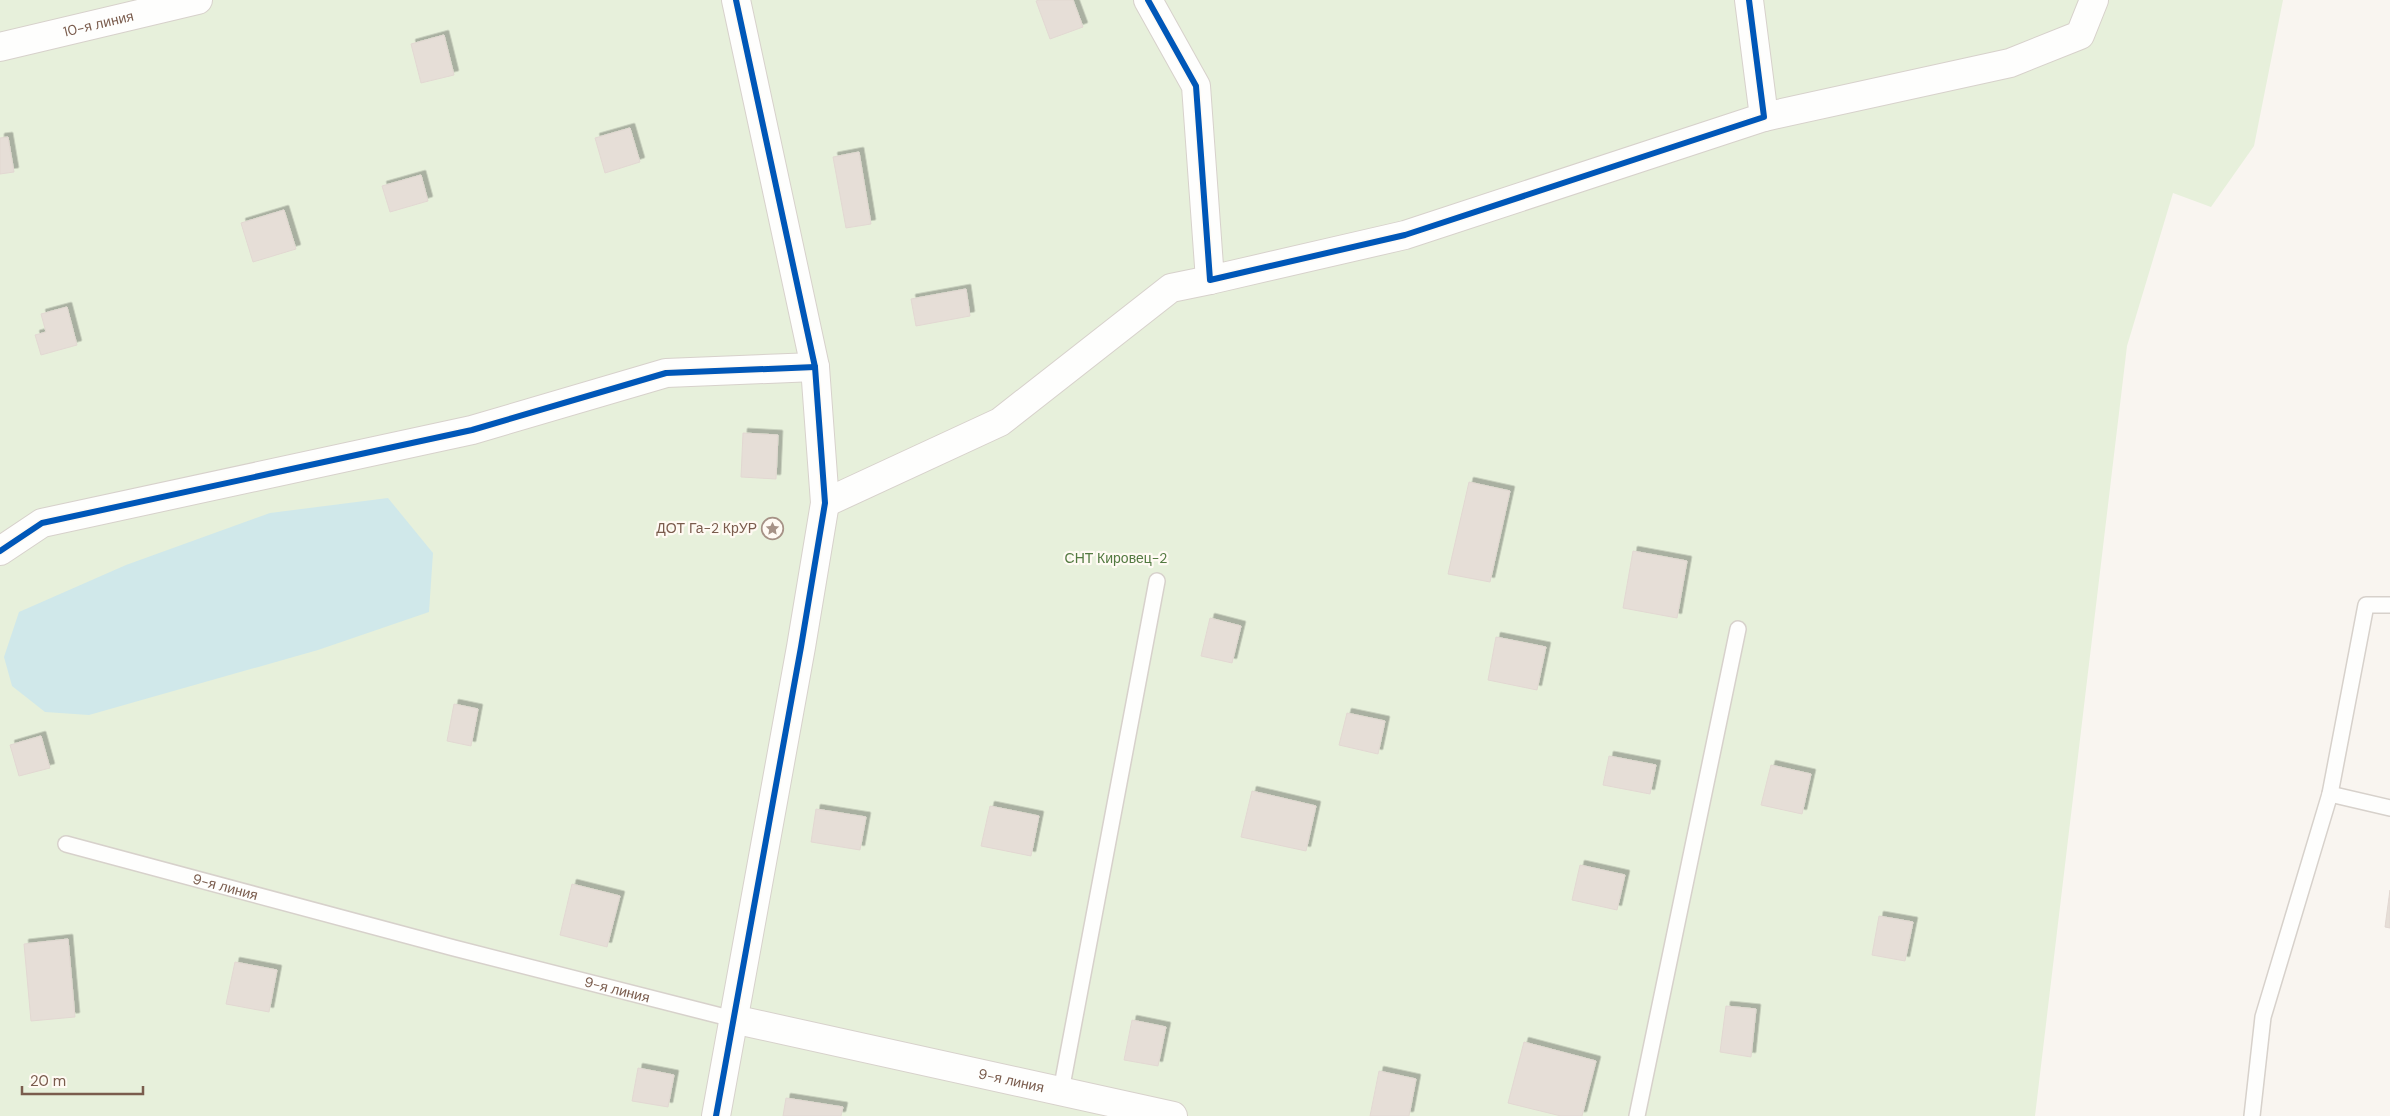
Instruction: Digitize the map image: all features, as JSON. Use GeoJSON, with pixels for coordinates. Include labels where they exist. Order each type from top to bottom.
{"type":"FeatureCollection","features":[{"type":"Feature","properties":{"kind":"street","name":"10-я линия"},"geometry":{"type":"LineString","coordinates":[[0,47],[198,0]]}},
{"type":"Feature","properties":{"kind":"street"},"geometry":{"type":"LineString","coordinates":[[716,1116],[801,648],[824,503],[815,367],[736,0]]}},
{"type":"Feature","properties":{"kind":"street"},"geometry":{"type":"LineString","coordinates":[[1148,0],[1196,86],[1210,280]]}},
{"type":"Feature","properties":{"kind":"street"},"geometry":{"type":"LineString","coordinates":[[1750,0],[1764,117]]}},
{"type":"Feature","properties":{"kind":"street"},"geometry":{"type":"LineString","coordinates":[[824,503],[1000,422],[1171,288],[1405,235],[1764,117],[2010,63],[2080,35],[2094,0]]}},
{"type":"Feature","properties":{"kind":"street"},"geometry":{"type":"LineString","coordinates":[[0,551],[42,523],[472,430],[666,373],[815,367]]}},
{"type":"Feature","properties":{"kind":"street","name":"9-я линия"},"geometry":{"type":"LineString","coordinates":[[733,1019],[1173,1116]]}},
{"type":"Feature","properties":{"kind":"lane"},"geometry":{"type":"LineString","coordinates":[[1061,1091],[1157,581]]}},
{"type":"Feature","properties":{"kind":"lane"},"geometry":{"type":"LineString","coordinates":[[2252,1116],[2263,1017],[2330,794],[2366,606],[2390,605]]}},
{"type":"Feature","properties":{"kind":"lane"},"geometry":{"type":"LineString","coordinates":[[1638,1116],[1738,629]]}},
{"type":"Feature","properties":{"kind":"lane"},"geometry":{"type":"LineString","coordinates":[[2330,794],[2390,808]]}},
{"type":"Feature","properties":{"kind":"lane","name":"9-я линия"},"geometry":{"type":"LineString","coordinates":[[66,844],[454,948],[733,1019]]}},
{"type":"Feature","properties":{"kind":"green space","name":"СНТ Кировец-2"},"geometry":{"type":"Polygon","coordinates":[[[0,0],[2283,0],[2254,146],[2211,207],[2173,193],[2127,346],[2035,1116],[0,1116],[0,0]]]}},
{"type":"Feature","properties":{"kind":"water"},"geometry":{"type":"Polygon","coordinates":[[[388,498],[433,553],[429,612],[318,650],[89,715],[45,712],[12,686],[4,657],[19,612],[126,565],[270,513],[388,498]]]}},
{"type":"Feature","properties":{"kind":"building"},"geometry":{"type":"Polygon","coordinates":[[[1073,0],[1083,27],[1050,39],[1036,1],[1073,0]]]}},
{"type":"Feature","properties":{"kind":"building"},"geometry":{"type":"Polygon","coordinates":[[[444,35],[454,75],[421,83],[411,44],[444,35]]]}},
{"type":"Feature","properties":{"kind":"building"},"geometry":{"type":"Polygon","coordinates":[[[630,128],[640,162],[605,173],[595,138],[630,128]]]}},
{"type":"Feature","properties":{"kind":"building"},"geometry":{"type":"Polygon","coordinates":[[[8,137],[14,172],[0,174],[0,138],[8,137]]]}},
{"type":"Feature","properties":{"kind":"building"},"geometry":{"type":"Polygon","coordinates":[[[859,152],[871,224],[846,228],[833,157],[859,152]]]}},
{"type":"Feature","properties":{"kind":"building"},"geometry":{"type":"Polygon","coordinates":[[[421,175],[428,201],[390,212],[382,186],[421,175]]]}},
{"type":"Feature","properties":{"kind":"building"},"geometry":{"type":"Polygon","coordinates":[[[284,210],[296,249],[253,262],[241,223],[284,210]]]}},
{"type":"Feature","properties":{"kind":"building"},"geometry":{"type":"Polygon","coordinates":[[[966,289],[970,316],[916,326],[911,299],[966,289]]]}},
{"type":"Feature","properties":{"kind":"building"},"geometry":{"type":"Polygon","coordinates":[[[67,307],[77,345],[41,355],[35,335],[46,332],[41,314],[67,307]]]}},
{"type":"Feature","properties":{"kind":"building"},"geometry":{"type":"Polygon","coordinates":[[[743,433],[778,435],[776,479],[741,477],[743,433]]]}},
{"type":"Feature","properties":{"kind":"building"},"geometry":{"type":"Polygon","coordinates":[[[1469,482],[1510,491],[1490,582],[1448,574],[1469,482]]]}},
{"type":"Feature","properties":{"kind":"building"},"geometry":{"type":"Polygon","coordinates":[[[1633,551],[1687,561],[1677,618],[1623,608],[1633,551]]]}},
{"type":"Feature","properties":{"kind":"building"},"geometry":{"type":"Polygon","coordinates":[[[1210,618],[1241,626],[1232,663],[1201,656],[1210,618]]]}},
{"type":"Feature","properties":{"kind":"building"},"geometry":{"type":"Polygon","coordinates":[[[1496,637],[1546,647],[1537,690],[1488,680],[1496,637]]]}},
{"type":"Feature","properties":{"kind":"building"},"geometry":{"type":"Polygon","coordinates":[[[454,704],[478,709],[471,746],[447,741],[454,704]]]}},
{"type":"Feature","properties":{"kind":"building"},"geometry":{"type":"Polygon","coordinates":[[[1347,713],[1385,721],[1378,754],[1339,745],[1347,713]]]}},
{"type":"Feature","properties":{"kind":"building"},"geometry":{"type":"Polygon","coordinates":[[[41,736],[50,768],[19,776],[10,745],[41,736]]]}},
{"type":"Feature","properties":{"kind":"building"},"geometry":{"type":"Polygon","coordinates":[[[1609,756],[1656,765],[1650,794],[1603,785],[1609,756]]]}},
{"type":"Feature","properties":{"kind":"building"},"geometry":{"type":"Polygon","coordinates":[[[1771,765],[1811,774],[1802,814],[1761,805],[1771,765]]]}},
{"type":"Feature","properties":{"kind":"building"},"geometry":{"type":"Polygon","coordinates":[[[1252,791],[1316,806],[1306,851],[1241,837],[1252,791]]]}},
{"type":"Feature","properties":{"kind":"building"},"geometry":{"type":"Polygon","coordinates":[[[990,806],[1039,816],[1031,856],[981,846],[990,806]]]}},
{"type":"Feature","properties":{"kind":"building"},"geometry":{"type":"Polygon","coordinates":[[[816,809],[866,817],[860,850],[811,842],[816,809]]]}},
{"type":"Feature","properties":{"kind":"building"},"geometry":{"type":"Polygon","coordinates":[[[1580,865],[1625,875],[1617,910],[1572,900],[1580,865]]]}},
{"type":"Feature","properties":{"kind":"building"},"geometry":{"type":"Polygon","coordinates":[[[572,884],[620,896],[607,947],[560,935],[572,884]]]}},
{"type":"Feature","properties":{"kind":"building"},"geometry":{"type":"Polygon","coordinates":[[[2390,890],[2390,928],[2385,927],[2390,890]]]}},
{"type":"Feature","properties":{"kind":"building"},"geometry":{"type":"Polygon","coordinates":[[[1879,916],[1913,922],[1905,961],[1872,955],[1879,916]]]}},
{"type":"Feature","properties":{"kind":"building"},"geometry":{"type":"Polygon","coordinates":[[[68,939],[75,1017],[31,1021],[24,944],[68,939]]]}},
{"type":"Feature","properties":{"kind":"building"},"geometry":{"type":"Polygon","coordinates":[[[235,962],[277,970],[269,1012],[226,1004],[235,962]]]}},
{"type":"Feature","properties":{"kind":"building"},"geometry":{"type":"Polygon","coordinates":[[[1726,1006],[1756,1009],[1751,1057],[1720,1052],[1726,1006]]]}},
{"type":"Feature","properties":{"kind":"building"},"geometry":{"type":"Polygon","coordinates":[[[1132,1020],[1166,1027],[1158,1066],[1124,1060],[1132,1020]]]}},
{"type":"Feature","properties":{"kind":"building"},"geometry":{"type":"Polygon","coordinates":[[[1524,1042],[1596,1061],[1582,1116],[1561,1116],[1508,1103],[1524,1042]]]}},
{"type":"Feature","properties":{"kind":"building"},"geometry":{"type":"Polygon","coordinates":[[[638,1068],[674,1075],[668,1107],[632,1101],[638,1068]]]}},
{"type":"Feature","properties":{"kind":"building"},"geometry":{"type":"Polygon","coordinates":[[[1379,1071],[1416,1079],[1409,1116],[1370,1116],[1379,1071]]]}},
{"type":"Feature","properties":{"kind":"building"},"geometry":{"type":"Polygon","coordinates":[[[786,1098],[843,1107],[841,1116],[783,1116],[786,1098]]]}},
{"type":"Feature","properties":{"kind":"cycle path"},"geometry":{"type":"LineString","coordinates":[[716,1116],[801,647],[825,503],[815,367],[736,0]]}},
{"type":"Feature","properties":{"kind":"cycle path"},"geometry":{"type":"LineString","coordinates":[[1148,0],[1196,86],[1210,280],[1405,235],[1764,117],[1749,0]]}},
{"type":"Feature","properties":{"kind":"cycle path"},"geometry":{"type":"LineString","coordinates":[[0,551],[42,523],[472,430],[666,373],[815,367]]}},
{"type":"Feature","properties":{"kind":"place","name":"ДОТ Га-2 КрУР"},"geometry":{"type":"Point","coordinates":[773,528]}}]}
